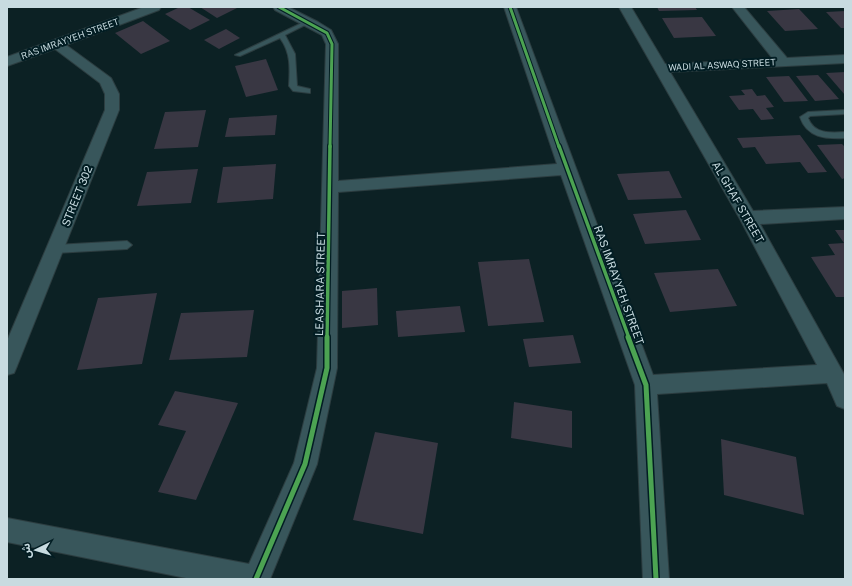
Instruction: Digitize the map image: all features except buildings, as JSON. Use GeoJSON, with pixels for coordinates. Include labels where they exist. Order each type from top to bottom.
{"type":"FeatureCollection","features":[{"type":"Feature","properties":{"kind":"street","name":"RAS IMRAYYEH STREET"},"geometry":{"type":"LineString","coordinates":[[7,62],[155,7]]}},
{"type":"Feature","properties":{"kind":"street","name":"LEASHARA STREET"},"geometry":{"type":"LineString","coordinates":[[257,579],[305,464],[327,368],[332,44],[326,34],[308,22],[279,7]]}},
{"type":"Feature","properties":{"kind":"street","name":"RAS IMRAYYEH STREET"},"geometry":{"type":"LineString","coordinates":[[510,7],[567,169],[646,385],[656,579]]}},
{"type":"Feature","properties":{"kind":"street","name":"AL GHAF STREET"},"geometry":{"type":"LineString","coordinates":[[625,7],[748,218],[845,399]]}},
{"type":"Feature","properties":{"kind":"street","name":"WADI AL ASWAQ STREET"},"geometry":{"type":"LineString","coordinates":[[738,7],[784,62]]}},
{"type":"Feature","properties":{"kind":"street","name":"STREET 302"},"geometry":{"type":"LineString","coordinates":[[7,366],[112,110],[112,94],[106,81],[57,44]]}},
{"type":"Feature","properties":{"kind":"street","name":"WADI AL ASWAQ STREET"},"geometry":{"type":"LineString","coordinates":[[661,68],[845,59]]}},
{"type":"Feature","properties":{"kind":"street"},"geometry":{"type":"LineString","coordinates":[[330,186],[567,169]]}},
{"type":"Feature","properties":{"kind":"street"},"geometry":{"type":"LineString","coordinates":[[748,218],[845,213]]}},
{"type":"Feature","properties":{"kind":"street"},"geometry":{"type":"LineString","coordinates":[[646,385],[832,373]]}},
{"type":"Feature","properties":{"kind":"street"},"geometry":{"type":"LineString","coordinates":[[7,530],[257,579]]}},
{"type":"Feature","properties":{"kind":"lane"},"geometry":{"type":"LineString","coordinates":[[238,55],[308,22]]}},
{"type":"Feature","properties":{"kind":"lane"},"geometry":{"type":"LineString","coordinates":[[281,35],[290,46],[294,56],[293,86],[296,89],[307,91]]}},
{"type":"Feature","properties":{"kind":"lane"},"geometry":{"type":"LineString","coordinates":[[845,112],[808,114],[804,117],[805,122],[811,130],[818,134],[829,136],[845,135]]}},
{"type":"Feature","properties":{"kind":"lane"},"geometry":{"type":"LineString","coordinates":[[55,249],[126,245]]}},
{"type":"Feature","properties":{"kind":"cycle path"},"geometry":{"type":"LineString","coordinates":[[256,579],[305,464],[327,368],[332,44],[327,33],[279,7]]}},
{"type":"Feature","properties":{"kind":"cycle path"},"geometry":{"type":"LineString","coordinates":[[510,7],[567,169],[646,385],[656,579]]}}]}
